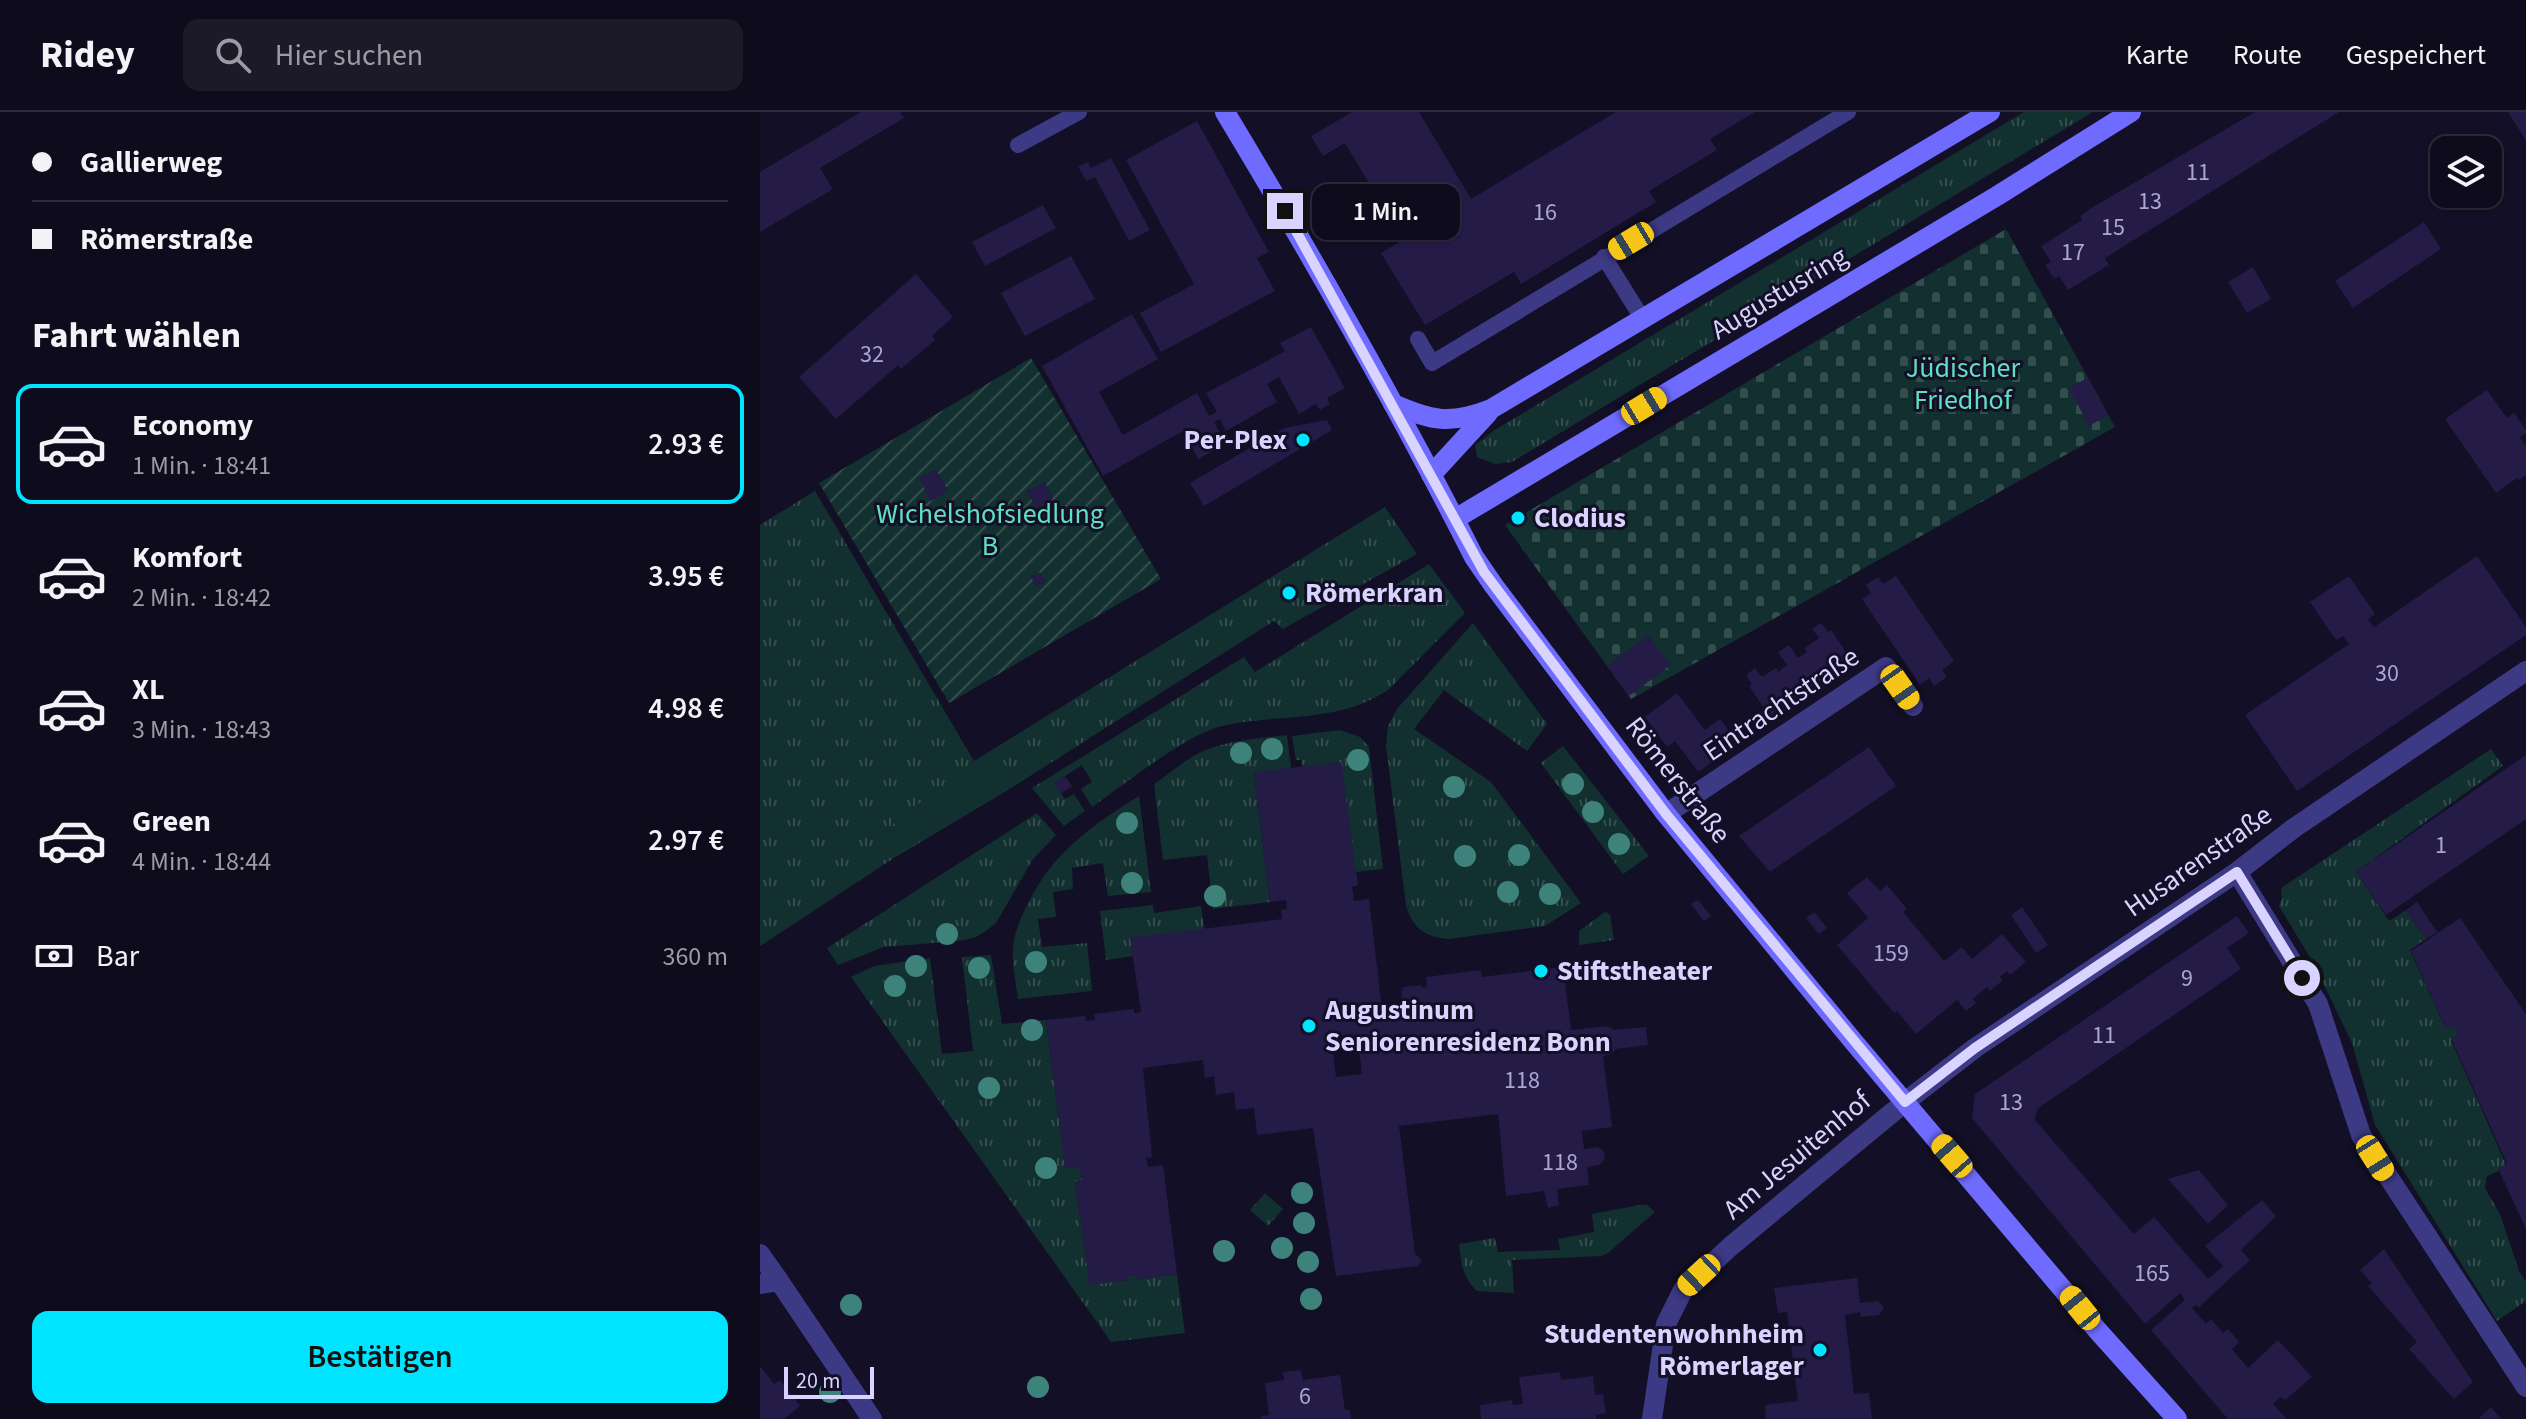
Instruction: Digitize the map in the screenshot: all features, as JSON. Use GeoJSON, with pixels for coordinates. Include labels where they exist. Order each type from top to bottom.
{"type":"FeatureCollection","features":[{"type":"Feature","properties":{"kind":"main road","name":"Römerstraße"},"geometry":{"type":"LineString","coordinates":[[1225,112],[1285,211],[1474,557],[1494,586],[1666,814],[2098,1331],[2177,1419]]}},
{"type":"Feature","properties":{"kind":"main road","name":"Augustusring"},"geometry":{"type":"LineString","coordinates":[[1393,404],[1430,419],[1447,421],[1468,418],[1491,409],[1990,112]]}},
{"type":"Feature","properties":{"kind":"main road","name":"Augustusring"},"geometry":{"type":"LineString","coordinates":[[1455,519],[1984,205],[2131,112]]}},
{"type":"Feature","properties":{"kind":"main road","name":"Augustusring"},"geometry":{"type":"LineString","coordinates":[[1431,475],[1491,409]]}},
{"type":"Feature","properties":{"kind":"street","name":"Eintrachtstraße"},"geometry":{"type":"LineString","coordinates":[[1666,814],[1886,667],[1913,706]]}},
{"type":"Feature","properties":{"kind":"street","name":"Husarenstraße"},"geometry":{"type":"LineString","coordinates":[[1905,1102],[1975,1048],[2237,872],[2294,828],[2526,671]]}},
{"type":"Feature","properties":{"kind":"street"},"geometry":{"type":"LineString","coordinates":[[2237,872],[2318,1004],[2361,1135],[2526,1387]]}},
{"type":"Feature","properties":{"kind":"street","name":"Am Jesuitenhof"},"geometry":{"type":"LineString","coordinates":[[1652,1419],[1666,1324],[1683,1290],[1731,1246],[1905,1102]]}},
{"type":"Feature","properties":{"kind":"street"},"geometry":{"type":"LineString","coordinates":[[760,1254],[769,1282],[872,1419]]}},
{"type":"Feature","properties":{"kind":"lane"},"geometry":{"type":"LineString","coordinates":[[1018,145],[1079,112]]}},
{"type":"Feature","properties":{"kind":"lane"},"geometry":{"type":"LineString","coordinates":[[1418,339],[1432,363],[1848,112]]}},
{"type":"Feature","properties":{"kind":"lane"},"geometry":{"type":"LineString","coordinates":[[1604,257],[1642,318]]}},
{"type":"Feature","properties":{"kind":"green space"},"geometry":{"type":"Polygon","coordinates":[[[2024,112],[2093,112],[1512,462],[1495,464],[1477,457],[1475,445],[1493,431],[2024,112]]]}},
{"type":"Feature","properties":{"kind":"green space","name":"Jüdischer Friedhof"},"geometry":{"type":"Polygon","coordinates":[[[2006,229],[2115,427],[1631,699],[1505,525],[2006,229]]]}},
{"type":"Feature","properties":{"kind":"green space","name":"Wichelshofsiedlung B"},"geometry":{"type":"Polygon","coordinates":[[[1031,358],[1161,579],[949,703],[819,483],[1031,358]]]}},
{"type":"Feature","properties":{"kind":"green space"},"geometry":{"type":"Polygon","coordinates":[[[815,491],[974,761],[1385,507],[1417,554],[1283,629],[1274,621],[1008,790],[894,858],[760,946],[760,525],[815,491]]]}},
{"type":"Feature","properties":{"kind":"green space"},"geometry":{"type":"Polygon","coordinates":[[[1429,564],[1465,613],[1389,689],[1370,700],[1329,713],[1243,722],[1208,731],[1156,761],[1092,807],[1081,789],[1092,782],[1082,765],[1054,783],[1065,799],[1074,794],[1085,811],[1064,826],[1032,788],[1244,657],[1255,672],[1429,564]]]}},
{"type":"Feature","properties":{"kind":"green space"},"geometry":{"type":"Polygon","coordinates":[[[1473,623],[1547,724],[1527,751],[1444,690],[1414,729],[1491,782],[1581,903],[1545,926],[1449,939],[1421,930],[1412,920],[1406,905],[1386,745],[1388,726],[1397,709],[1473,623]]]}},
{"type":"Feature","properties":{"kind":"green space"},"geometry":{"type":"Polygon","coordinates":[[[1340,730],[1360,737],[1369,747],[1383,869],[1355,872],[1341,762],[1303,767],[1301,760],[1296,760],[1292,736],[1340,730]]]}},
{"type":"Feature","properties":{"kind":"green space"},"geometry":{"type":"Polygon","coordinates":[[[1287,735],[1291,768],[1254,773],[1270,902],[1213,909],[1207,855],[1163,860],[1154,784],[1206,750],[1240,741],[1287,735]]]}},
{"type":"Feature","properties":{"kind":"green space"},"geometry":{"type":"Polygon","coordinates":[[[1563,746],[1649,856],[1623,874],[1541,763],[1563,746]]]}},
{"type":"Feature","properties":{"kind":"green space"},"geometry":{"type":"Polygon","coordinates":[[[2491,749],[2503,766],[2356,872],[2389,921],[2406,910],[2426,939],[2410,950],[2444,1025],[2455,1020],[2462,1035],[2451,1040],[2507,1167],[2487,1176],[2485,1188],[2500,1214],[2519,1271],[2526,1282],[2526,1301],[2497,1321],[2375,1125],[2352,1043],[2314,964],[2279,906],[2281,888],[2491,749]]]}},
{"type":"Feature","properties":{"kind":"green space"},"geometry":{"type":"Polygon","coordinates":[[[998,754],[1016,782],[909,848],[892,820],[998,754]]]}},
{"type":"Feature","properties":{"kind":"green space"},"geometry":{"type":"Polygon","coordinates":[[[1139,796],[1151,892],[1108,896],[1103,863],[1072,868],[1073,889],[1053,892],[1056,917],[1038,919],[1042,947],[1087,943],[1092,991],[1018,999],[1013,961],[1016,931],[1039,884],[1076,841],[1139,796]]]}},
{"type":"Feature","properties":{"kind":"green space"},"geometry":{"type":"Polygon","coordinates":[[[1037,813],[1056,835],[1033,859],[996,923],[986,931],[974,938],[958,941],[884,947],[838,965],[827,948],[1037,813]]]}},
{"type":"Feature","properties":{"kind":"green space"},"geometry":{"type":"Polygon","coordinates":[[[1153,905],[1154,913],[1201,906],[1204,929],[1131,938],[1133,956],[1106,960],[1100,911],[1153,905]]]}},
{"type":"Feature","properties":{"kind":"green space"},"geometry":{"type":"Polygon","coordinates":[[[1605,912],[1610,914],[1614,940],[1579,945],[1579,931],[1605,912]]]}},
{"type":"Feature","properties":{"kind":"green space"},"geometry":{"type":"Polygon","coordinates":[[[991,955],[1002,1024],[1046,1020],[1065,1167],[1080,1166],[1082,1180],[1075,1182],[1090,1284],[1128,1280],[1129,1276],[1137,1275],[1138,1279],[1177,1274],[1185,1333],[1111,1342],[851,977],[874,966],[930,958],[942,1054],[973,1051],[962,957],[991,955]]]}},
{"type":"Feature","properties":{"kind":"green space"},"geometry":{"type":"Polygon","coordinates":[[[1265,1193],[1283,1209],[1268,1226],[1250,1210],[1265,1193]]]}},
{"type":"Feature","properties":{"kind":"green space"},"geometry":{"type":"Polygon","coordinates":[[[1647,1205],[1655,1212],[1608,1253],[1601,1256],[1512,1260],[1514,1293],[1477,1291],[1466,1275],[1459,1244],[1495,1238],[1498,1252],[1560,1250],[1558,1239],[1594,1232],[1592,1214],[1647,1205]]]}},
{"type":"Feature","properties":{"kind":"building"},"geometry":{"type":"Polygon","coordinates":[[[861,112],[900,112],[904,118],[820,168],[833,189],[760,232],[760,172],[861,112]]]}},
{"type":"Feature","properties":{"kind":"building"},"geometry":{"type":"Polygon","coordinates":[[[1352,112],[1419,112],[1471,199],[1616,112],[1755,112],[1710,139],[1717,150],[1649,191],[1656,202],[1521,284],[1514,272],[1425,325],[1381,253],[1403,240],[1345,143],[1323,156],[1311,136],[1352,112]]]}},
{"type":"Feature","properties":{"kind":"building"},"geometry":{"type":"Polygon","coordinates":[[[2255,112],[2339,112],[2105,258],[2109,265],[2068,290],[2059,276],[2054,279],[2045,265],[2051,262],[2041,246],[2082,220],[2080,216],[2093,207],[2255,112]]]}},
{"type":"Feature","properties":{"kind":"building"},"geometry":{"type":"Polygon","coordinates":[[[2508,112],[2526,112],[2526,141],[2508,112]]]}},
{"type":"Feature","properties":{"kind":"building"},"geometry":{"type":"Polygon","coordinates":[[[1197,121],[1269,252],[1257,258],[1275,291],[1161,352],[1140,313],[1194,284],[1126,160],[1197,121]]]}},
{"type":"Feature","properties":{"kind":"building"},"geometry":{"type":"Polygon","coordinates":[[[1111,158],[1150,230],[1129,241],[1095,177],[1086,181],[1078,166],[1088,162],[1091,168],[1111,158]]]}},
{"type":"Feature","properties":{"kind":"building"},"geometry":{"type":"Polygon","coordinates":[[[1043,205],[1056,228],[985,266],[972,242],[1043,205]]]}},
{"type":"Feature","properties":{"kind":"building"},"geometry":{"type":"Polygon","coordinates":[[[2424,222],[2441,249],[2353,308],[2335,281],[2424,222]]]}},
{"type":"Feature","properties":{"kind":"building"},"geometry":{"type":"Polygon","coordinates":[[[1071,256],[1095,299],[1025,336],[1001,293],[1071,256]]]}},
{"type":"Feature","properties":{"kind":"building"},"geometry":{"type":"Polygon","coordinates":[[[2253,267],[2271,299],[2247,313],[2228,282],[2253,267]]]}},
{"type":"Feature","properties":{"kind":"building"},"geometry":{"type":"Polygon","coordinates":[[[916,274],[953,317],[932,336],[935,340],[901,369],[898,365],[836,419],[799,377],[916,274]]]}},
{"type":"Feature","properties":{"kind":"building"},"geometry":{"type":"Polygon","coordinates":[[[1132,314],[1158,359],[1099,392],[1123,435],[1197,393],[1209,416],[1217,412],[1206,393],[1282,353],[1285,351],[1280,343],[1311,327],[1345,388],[1327,398],[1330,404],[1320,410],[1316,404],[1299,414],[1279,377],[1267,384],[1277,402],[1226,431],[1220,419],[1214,422],[1226,444],[1198,459],[1183,431],[1103,476],[1042,366],[1132,314]]]}},
{"type":"Feature","properties":{"kind":"building"},"geometry":{"type":"Polygon","coordinates":[[[2088,378],[2108,415],[2089,426],[2069,388],[2088,378]]]}},
{"type":"Feature","properties":{"kind":"building"},"geometry":{"type":"Polygon","coordinates":[[[2487,390],[2507,418],[2514,413],[2526,430],[2520,437],[2526,446],[2526,475],[2496,493],[2445,419],[2487,390]]]}},
{"type":"Feature","properties":{"kind":"building"},"geometry":{"type":"Polygon","coordinates":[[[1327,420],[1332,430],[1204,506],[1190,483],[1284,428],[1327,420]]]}},
{"type":"Feature","properties":{"kind":"building"},"geometry":{"type":"Polygon","coordinates":[[[936,469],[948,491],[931,501],[919,478],[936,469]]]}},
{"type":"Feature","properties":{"kind":"building"},"geometry":{"type":"Polygon","coordinates":[[[1045,482],[1053,499],[1036,508],[1027,491],[1045,482]]]}},
{"type":"Feature","properties":{"kind":"building"},"geometry":{"type":"Polygon","coordinates":[[[2477,556],[2526,627],[2526,635],[2297,791],[2245,715],[2349,644],[2343,636],[2336,640],[2310,602],[2349,576],[2375,614],[2368,619],[2374,627],[2477,556]]]}},
{"type":"Feature","properties":{"kind":"building"},"geometry":{"type":"Polygon","coordinates":[[[1040,572],[1046,582],[1037,587],[1031,577],[1040,572]]]}},
{"type":"Feature","properties":{"kind":"building"},"geometry":{"type":"Polygon","coordinates":[[[1896,576],[1954,661],[1942,670],[1947,677],[1934,686],[1929,678],[1920,685],[1862,599],[1871,593],[1866,585],[1878,577],[1883,584],[1896,576]]]}},
{"type":"Feature","properties":{"kind":"building"},"geometry":{"type":"Polygon","coordinates":[[[1821,623],[1828,632],[1831,630],[1855,665],[1773,721],[1749,686],[1752,684],[1746,675],[1755,668],[1762,677],[1776,668],[1778,672],[1787,665],[1778,652],[1789,645],[1798,658],[1807,652],[1805,648],[1819,638],[1812,629],[1821,623]]]}},
{"type":"Feature","properties":{"kind":"building"},"geometry":{"type":"Polygon","coordinates":[[[1648,635],[1671,665],[1629,696],[1607,666],[1648,635]]]}},
{"type":"Feature","properties":{"kind":"building"},"geometry":{"type":"Polygon","coordinates":[[[1677,693],[1705,730],[1720,719],[1738,743],[1700,771],[1675,741],[1667,747],[1645,717],[1677,693]]]}},
{"type":"Feature","properties":{"kind":"building"},"geometry":{"type":"Polygon","coordinates":[[[1869,747],[1896,786],[1770,872],[1739,836],[1869,747]]]}},
{"type":"Feature","properties":{"kind":"building"},"geometry":{"type":"Polygon","coordinates":[[[2526,755],[2526,819],[2386,915],[2356,872],[2526,755]]]}},
{"type":"Feature","properties":{"kind":"building","name":"Augustinum Seniorenresidenz Bonn"},"geometry":{"type":"Polygon","coordinates":[[[1341,762],[1358,885],[1352,887],[1354,901],[1369,899],[1383,1018],[1403,1015],[1401,992],[1404,987],[1427,987],[1426,977],[1481,970],[1482,977],[1563,967],[1571,1030],[1608,1026],[1614,1030],[1646,1027],[1648,1045],[1616,1049],[1603,1056],[1612,1127],[1582,1131],[1584,1149],[1598,1147],[1604,1152],[1605,1159],[1600,1165],[1587,1167],[1589,1185],[1557,1189],[1559,1205],[1548,1208],[1544,1191],[1506,1196],[1498,1114],[1399,1126],[1415,1254],[1422,1260],[1418,1266],[1336,1276],[1313,1128],[1257,1135],[1254,1108],[1236,1110],[1234,1092],[1216,1095],[1214,1076],[1205,1078],[1203,1060],[1143,1068],[1152,1157],[1146,1158],[1148,1167],[1163,1165],[1177,1274],[1138,1279],[1137,1275],[1129,1276],[1129,1280],[1090,1285],[1075,1182],[1082,1180],[1080,1166],[1065,1168],[1046,1020],[1085,1016],[1086,1021],[1095,1020],[1094,1014],[1134,1009],[1134,1013],[1141,1012],[1130,938],[1282,919],[1281,910],[1287,909],[1286,900],[1270,902],[1254,772],[1341,762]],[[1359,1049],[1333,1052],[1336,1077],[1362,1074],[1359,1049]]]}},
{"type":"Feature","properties":{"kind":"building"},"geometry":{"type":"Polygon","coordinates":[[[1065,776],[1072,786],[1061,794],[1054,783],[1065,776]]]}},
{"type":"Feature","properties":{"kind":"building"},"geometry":{"type":"Polygon","coordinates":[[[1867,877],[1880,891],[1887,885],[1907,909],[1903,912],[1944,961],[1962,947],[1972,959],[2002,934],[2026,962],[2010,975],[2007,971],[2000,977],[2003,980],[1990,991],[1987,987],[1973,999],[1976,1003],[1966,1011],[1957,1000],[1916,1034],[1897,1011],[1894,1013],[1837,945],[1868,918],[1847,893],[1867,877]]]}},
{"type":"Feature","properties":{"kind":"building"},"geometry":{"type":"Polygon","coordinates":[[[1698,900],[1711,916],[1704,921],[1691,904],[1698,900]]]}},
{"type":"Feature","properties":{"kind":"building"},"geometry":{"type":"Polygon","coordinates":[[[2417,902],[2437,932],[2426,939],[2406,910],[2417,902]]]}},
{"type":"Feature","properties":{"kind":"building"},"geometry":{"type":"Polygon","coordinates":[[[2022,907],[2048,945],[2036,953],[2011,915],[2022,907]]]}},
{"type":"Feature","properties":{"kind":"building"},"geometry":{"type":"Polygon","coordinates":[[[1814,912],[1827,928],[1819,934],[1806,918],[1814,912]]]}},
{"type":"Feature","properties":{"kind":"building"},"geometry":{"type":"Polygon","coordinates":[[[2237,916],[2249,933],[2227,948],[2241,969],[2037,1109],[2035,1120],[2134,1234],[2154,1217],[2208,1279],[2223,1266],[2205,1246],[2262,1200],[2276,1216],[2241,1250],[2250,1260],[2199,1307],[2196,1305],[2192,1308],[2206,1324],[2211,1319],[2223,1333],[2228,1329],[2239,1342],[2232,1349],[2248,1368],[2278,1340],[2312,1377],[2285,1400],[2281,1397],[2273,1404],[2287,1419],[2228,1419],[2151,1330],[2185,1300],[2180,1293],[2145,1324],[1972,1118],[1975,1094],[2237,916]]]}},
{"type":"Feature","properties":{"kind":"building"},"geometry":{"type":"Polygon","coordinates":[[[2460,918],[2526,1014],[2526,1229],[2498,1168],[2507,1164],[2451,1038],[2458,1035],[2454,1026],[2446,1029],[2411,951],[2460,918]]]}},
{"type":"Feature","properties":{"kind":"building"},"geometry":{"type":"Polygon","coordinates":[[[2199,1170],[2228,1205],[2208,1224],[2168,1179],[2199,1170]]]}},
{"type":"Feature","properties":{"kind":"building"},"geometry":{"type":"Polygon","coordinates":[[[2384,1249],[2473,1382],[2454,1399],[2409,1349],[2417,1342],[2368,1286],[2372,1283],[2360,1270],[2384,1249]]]}},
{"type":"Feature","properties":{"kind":"building","name":"Studentenwohnheim Römerlager"},"geometry":{"type":"Polygon","coordinates":[[[1857,1278],[1860,1303],[1878,1301],[1884,1308],[1879,1315],[1861,1317],[1860,1312],[1845,1315],[1854,1394],[1869,1393],[1872,1419],[1766,1419],[1765,1405],[1798,1401],[1787,1312],[1778,1313],[1774,1288],[1857,1278]]]}},
{"type":"Feature","properties":{"kind":"building"},"geometry":{"type":"Polygon","coordinates":[[[760,1366],[774,1384],[780,1380],[800,1406],[784,1419],[760,1419],[760,1366]]]}},
{"type":"Feature","properties":{"kind":"building"},"geometry":{"type":"Polygon","coordinates":[[[1301,1370],[1303,1380],[1340,1375],[1345,1410],[1350,1410],[1351,1419],[1261,1419],[1261,1416],[1269,1415],[1265,1383],[1284,1380],[1283,1372],[1301,1370]]]}},
{"type":"Feature","properties":{"kind":"building"},"geometry":{"type":"Polygon","coordinates":[[[1560,1372],[1561,1380],[1593,1376],[1595,1395],[1603,1394],[1606,1413],[1596,1415],[1596,1419],[1481,1419],[1480,1405],[1512,1400],[1513,1405],[1523,1404],[1519,1377],[1560,1372]]]}},
{"type":"Feature","properties":{"kind":"building"},"geometry":{"type":"Polygon","coordinates":[[[2491,1407],[2501,1419],[2478,1419],[2491,1407]]]}},
{"type":"Feature","properties":{"kind":"place","name":"Per-Plex"},"geometry":{"type":"Point","coordinates":[1303,440]}},
{"type":"Feature","properties":{"kind":"place","name":"Clodius"},"geometry":{"type":"Point","coordinates":[1518,518]}},
{"type":"Feature","properties":{"kind":"place","name":"Römerkran"},"geometry":{"type":"Point","coordinates":[1289,593]}},
{"type":"Feature","properties":{"kind":"place","name":"Stiftstheater"},"geometry":{"type":"Point","coordinates":[1541,971]}},
{"type":"Feature","properties":{"kind":"place","name":"Augustinum Seniorenresidenz Bonn"},"geometry":{"type":"Point","coordinates":[1309,1026]}},
{"type":"Feature","properties":{"kind":"place","name":"Studentenwohnheim Römerlager"},"geometry":{"type":"Point","coordinates":[1820,1350]}},
{"type":"Feature","properties":{"kind":"route"},"geometry":{"type":"LineString","coordinates":[[1285,211],[1484,572],[1666,814],[1905,1102],[1975,1048],[2237,872],[2302,978]]}}]}
